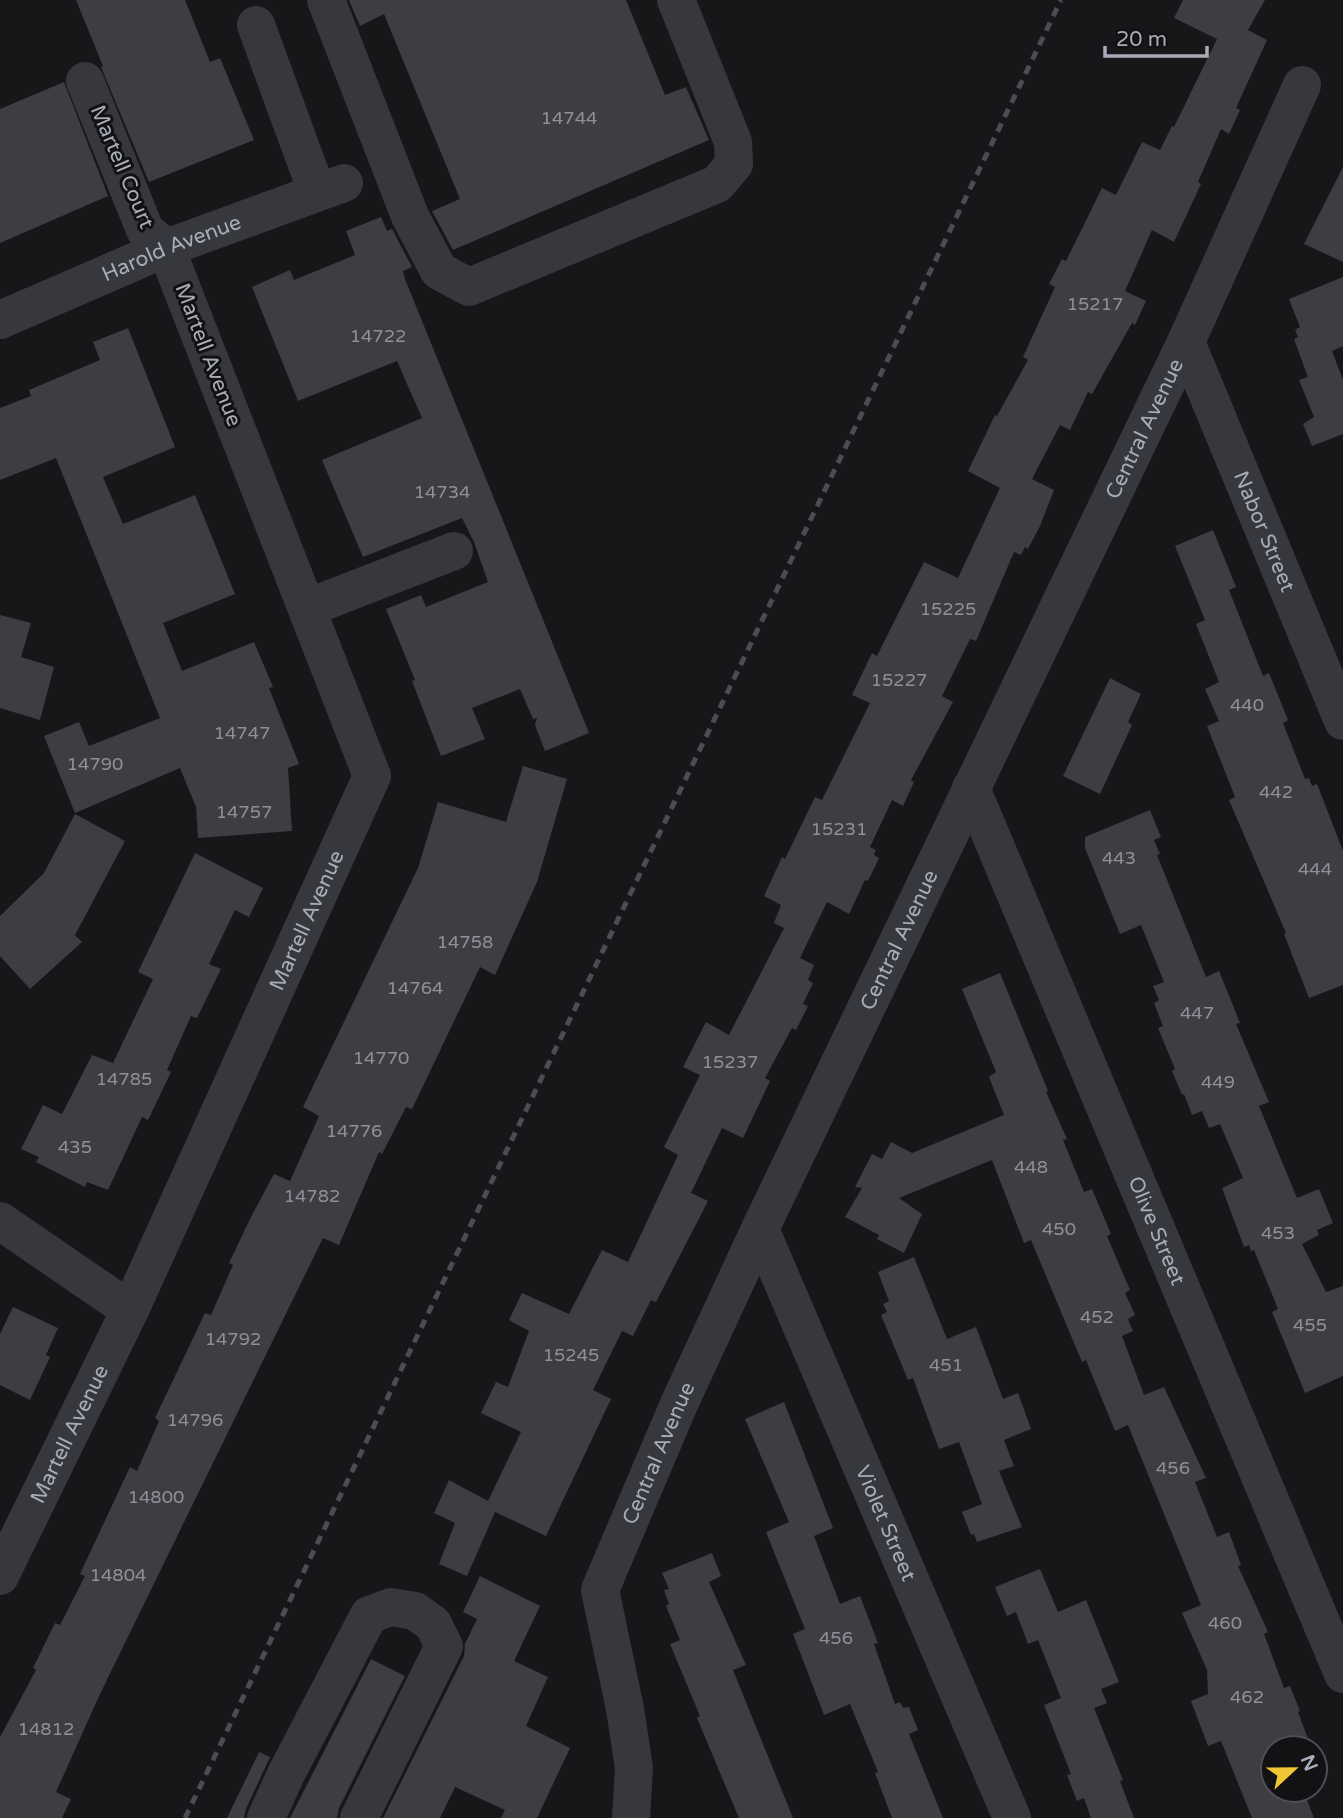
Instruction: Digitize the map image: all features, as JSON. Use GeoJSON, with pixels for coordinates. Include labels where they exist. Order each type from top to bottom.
{"type":"FeatureCollection","features":[{"type":"Feature","properties":{"kind":"street"},"geometry":{"type":"LineString","coordinates":[[326,0],[410,216],[439,271],[469,287],[716,184],[734,164],[733,142],[676,0]]}},
{"type":"Feature","properties":{"kind":"street","name":"Harold Avenue"},"geometry":{"type":"LineString","coordinates":[[0,320],[166,248],[330,188],[256,26]]}},
{"type":"Feature","properties":{"kind":"street","name":"Martell Court"},"geometry":{"type":"LineString","coordinates":[[85,80],[145,230],[166,248]]}},
{"type":"Feature","properties":{"kind":"street","name":"Central Avenue"},"geometry":{"type":"LineString","coordinates":[[631,1818],[634,1768],[625,1709],[600,1590],[679,1404],[760,1229],[1186,342],[1302,85]]}},
{"type":"Feature","properties":{"kind":"street","name":"Martell Avenue"},"geometry":{"type":"LineString","coordinates":[[0,1576],[130,1310],[372,776],[166,248]]}},
{"type":"Feature","properties":{"kind":"street","name":"Nabor Street"},"geometry":{"type":"LineString","coordinates":[[1186,342],[1343,721]]}},
{"type":"Feature","properties":{"kind":"street"},"geometry":{"type":"LineString","coordinates":[[307,608],[454,551]]}},
{"type":"Feature","properties":{"kind":"street","name":"Olive Street"},"geometry":{"type":"LineString","coordinates":[[971,788],[1343,1674]]}},
{"type":"Feature","properties":{"kind":"street"},"geometry":{"type":"LineString","coordinates":[[0,1220],[130,1310]]}},
{"type":"Feature","properties":{"kind":"street","name":"Violet Street"},"geometry":{"type":"LineString","coordinates":[[760,1229],[1012,1818]]}},
{"type":"Feature","properties":{"kind":"street"},"geometry":{"type":"LineString","coordinates":[[266,1818],[369,1615],[391,1607],[415,1611],[433,1624],[444,1646],[359,1818]]}},
{"type":"Feature","properties":{"kind":"building"},"geometry":{"type":"Polygon","coordinates":[[[76,0],[185,0],[210,62],[220,58],[254,140],[149,182],[76,0]]]}},
{"type":"Feature","properties":{"kind":"building"},"geometry":{"type":"Polygon","coordinates":[[[349,0],[626,0],[665,95],[686,87],[709,140],[453,250],[432,211],[460,199],[384,14],[360,26],[349,0]]]}},
{"type":"Feature","properties":{"kind":"building"},"geometry":{"type":"Polygon","coordinates":[[[1183,0],[1265,0],[1248,30],[1267,40],[1236,108],[1240,110],[1229,134],[1221,129],[1198,182],[1201,184],[1174,242],[1152,230],[1125,291],[1146,301],[1135,325],[1132,323],[1092,394],[1088,392],[1070,430],[1060,425],[1032,479],[1054,490],[1040,526],[1028,549],[1025,547],[1021,555],[1014,552],[976,641],[970,639],[942,696],[953,702],[911,780],[914,782],[903,806],[892,800],[870,847],[876,850],[874,855],[879,858],[868,881],[865,880],[849,914],[827,902],[800,958],[814,965],[808,980],[813,983],[803,1004],[808,1006],[796,1030],[792,1028],[765,1078],[770,1081],[743,1138],[722,1128],[691,1193],[708,1201],[656,1302],[651,1300],[633,1336],[622,1331],[593,1390],[611,1399],[546,1536],[495,1512],[467,1576],[439,1564],[455,1523],[434,1513],[449,1480],[488,1501],[521,1432],[481,1413],[496,1382],[508,1387],[529,1331],[509,1320],[522,1293],[569,1314],[602,1250],[628,1262],[678,1155],[664,1147],[700,1075],[683,1067],[706,1022],[729,1035],[784,928],[774,923],[781,905],[764,896],[815,797],[822,800],[870,703],[852,695],[872,653],[877,656],[924,562],[958,578],[1000,488],[968,471],[995,415],[997,416],[1028,360],[1023,357],[1055,287],[1049,284],[1062,259],[1066,261],[1102,188],[1116,195],[1142,142],[1160,150],[1217,39],[1174,18],[1183,0]]]}},
{"type":"Feature","properties":{"kind":"building"},"geometry":{"type":"Polygon","coordinates":[[[64,82],[108,196],[0,243],[0,109],[64,82]]]}},
{"type":"Feature","properties":{"kind":"building"},"geometry":{"type":"Polygon","coordinates":[[[1343,167],[1343,262],[1304,244],[1343,167]]]}},
{"type":"Feature","properties":{"kind":"building"},"geometry":{"type":"Polygon","coordinates":[[[381,217],[387,231],[392,229],[412,267],[403,271],[405,279],[589,733],[545,751],[535,725],[537,718],[533,719],[520,689],[472,708],[485,739],[441,756],[412,681],[415,680],[386,609],[421,595],[426,607],[488,582],[474,542],[462,518],[363,557],[322,460],[422,418],[397,361],[298,401],[252,287],[290,270],[294,280],[355,255],[346,231],[381,217]]]}},
{"type":"Feature","properties":{"kind":"building"},"geometry":{"type":"Polygon","coordinates":[[[1343,277],[1343,346],[1332,351],[1343,380],[1343,434],[1312,446],[1303,424],[1314,417],[1299,380],[1308,377],[1294,339],[1298,337],[1295,330],[1300,327],[1289,299],[1343,277]]]}},
{"type":"Feature","properties":{"kind":"building"},"geometry":{"type":"Polygon","coordinates":[[[128,328],[175,447],[103,477],[123,524],[195,495],[235,594],[163,623],[182,671],[254,642],[273,687],[269,688],[299,764],[288,768],[292,831],[198,838],[196,807],[180,768],[75,813],[44,736],[79,722],[89,746],[160,718],[56,458],[0,480],[0,408],[31,396],[29,390],[100,360],[93,342],[128,328]]]}},
{"type":"Feature","properties":{"kind":"building"},"geometry":{"type":"Polygon","coordinates":[[[1213,530],[1236,587],[1229,590],[1263,676],[1269,673],[1288,720],[1283,723],[1305,779],[1309,778],[1312,786],[1317,784],[1343,851],[1343,985],[1309,998],[1284,934],[1286,933],[1229,800],[1235,797],[1207,726],[1219,721],[1205,689],[1219,682],[1196,624],[1205,620],[1175,546],[1213,530]]]}},
{"type":"Feature","properties":{"kind":"building"},"geometry":{"type":"Polygon","coordinates":[[[0,615],[31,623],[21,657],[54,667],[40,720],[0,708],[0,615]]]}},
{"type":"Feature","properties":{"kind":"building"},"geometry":{"type":"Polygon","coordinates":[[[1110,678],[1141,694],[1128,722],[1132,725],[1100,794],[1063,776],[1110,678]]]}},
{"type":"Feature","properties":{"kind":"building"},"geometry":{"type":"Polygon","coordinates":[[[523,766],[567,779],[537,882],[495,975],[480,967],[412,1109],[406,1107],[382,1154],[379,1152],[339,1245],[323,1238],[100,1694],[56,1792],[71,1799],[62,1818],[0,1818],[0,1737],[36,1670],[33,1668],[55,1623],[60,1625],[85,1576],[80,1574],[130,1467],[137,1471],[159,1421],[155,1418],[205,1313],[211,1315],[233,1265],[229,1263],[252,1215],[274,1174],[290,1181],[319,1116],[303,1107],[418,868],[438,802],[506,822],[523,766]]]}},
{"type":"Feature","properties":{"kind":"building"},"geometry":{"type":"Polygon","coordinates":[[[1150,810],[1161,837],[1154,840],[1160,854],[1157,855],[1206,977],[1219,971],[1240,1023],[1236,1024],[1269,1102],[1259,1106],[1297,1198],[1319,1189],[1333,1223],[1317,1230],[1319,1235],[1302,1244],[1326,1292],[1343,1286],[1343,1376],[1305,1393],[1272,1312],[1278,1309],[1254,1250],[1251,1251],[1249,1245],[1244,1247],[1222,1188],[1243,1178],[1220,1124],[1209,1128],[1202,1111],[1192,1115],[1172,1071],[1175,1069],[1158,1028],[1163,1026],[1154,1003],[1159,1000],[1153,986],[1164,982],[1141,925],[1120,934],[1085,848],[1085,837],[1150,810]]]}},
{"type":"Feature","properties":{"kind":"building"},"geometry":{"type":"Polygon","coordinates":[[[75,814],[125,841],[75,935],[82,942],[30,989],[0,956],[0,916],[44,873],[75,814]]]}},
{"type":"Feature","properties":{"kind":"building"},"geometry":{"type":"Polygon","coordinates":[[[195,853],[263,888],[249,917],[235,910],[209,964],[221,969],[197,1018],[191,1016],[167,1070],[171,1072],[148,1120],[142,1117],[108,1190],[87,1182],[85,1187],[36,1162],[39,1157],[21,1149],[43,1105],[62,1114],[92,1055],[113,1063],[153,979],[138,972],[195,853]]]}},
{"type":"Feature","properties":{"kind":"building"},"geometry":{"type":"Polygon","coordinates":[[[1000,973],[1067,1139],[1063,1140],[1084,1192],[1092,1189],[1111,1234],[1107,1236],[1130,1290],[1125,1293],[1135,1315],[1128,1319],[1133,1331],[1122,1336],[1144,1395],[1164,1387],[1206,1478],[1195,1482],[1217,1537],[1229,1532],[1241,1565],[1238,1566],[1268,1632],[1264,1634],[1284,1688],[1290,1686],[1300,1711],[1298,1712],[1306,1734],[1259,1734],[1259,1804],[1308,1804],[1314,1818],[1252,1818],[1221,1741],[1208,1746],[1191,1701],[1208,1694],[1207,1670],[1182,1613],[1201,1605],[1128,1425],[1115,1431],[1086,1360],[1082,1362],[1031,1240],[1024,1243],[992,1160],[899,1198],[922,1214],[904,1253],[877,1239],[879,1235],[845,1217],[862,1188],[855,1187],[872,1154],[882,1159],[891,1142],[912,1153],[1004,1115],[989,1077],[996,1072],[962,989],[1000,973]]]}},
{"type":"Feature","properties":{"kind":"building"},"geometry":{"type":"Polygon","coordinates":[[[914,1257],[947,1339],[976,1327],[1003,1399],[1018,1393],[1031,1429],[1004,1440],[1014,1466],[999,1471],[1022,1527],[977,1542],[974,1534],[971,1535],[962,1512],[982,1504],[959,1442],[939,1449],[913,1378],[908,1380],[881,1315],[887,1312],[883,1304],[889,1301],[878,1272],[914,1257]]]}},
{"type":"Feature","properties":{"kind":"building"},"geometry":{"type":"Polygon","coordinates":[[[13,1307],[58,1328],[46,1355],[50,1357],[30,1400],[0,1385],[0,1334],[13,1307]]]}},
{"type":"Feature","properties":{"kind":"building"},"geometry":{"type":"Polygon","coordinates":[[[784,1402],[833,1528],[814,1536],[840,1604],[860,1596],[878,1643],[874,1644],[895,1704],[900,1702],[903,1708],[909,1707],[918,1730],[909,1734],[943,1818],[892,1818],[875,1773],[878,1772],[850,1704],[824,1715],[793,1634],[805,1629],[766,1532],[789,1522],[745,1419],[784,1402]]]}},
{"type":"Feature","properties":{"kind":"building"},"geometry":{"type":"Polygon","coordinates":[[[712,1553],[721,1576],[709,1582],[746,1665],[733,1670],[793,1818],[739,1818],[697,1718],[700,1716],[670,1644],[680,1640],[666,1606],[669,1604],[664,1590],[669,1589],[662,1573],[712,1553]]]}},
{"type":"Feature","properties":{"kind":"building"},"geometry":{"type":"Polygon","coordinates":[[[1040,1569],[1058,1612],[1086,1600],[1119,1682],[1101,1689],[1107,1703],[1094,1708],[1123,1780],[1120,1781],[1134,1818],[1091,1818],[1084,1798],[1077,1801],[1067,1775],[1071,1774],[1044,1705],[1061,1698],[1038,1640],[1028,1644],[1016,1612],[1007,1616],[995,1587],[1040,1569]]]}},
{"type":"Feature","properties":{"kind":"building"},"geometry":{"type":"Polygon","coordinates":[[[480,1576],[540,1606],[514,1661],[548,1677],[526,1726],[570,1748],[537,1818],[501,1818],[505,1810],[455,1787],[440,1818],[383,1818],[464,1656],[465,1644],[477,1619],[463,1612],[480,1576]]]}},
{"type":"Feature","properties":{"kind":"building"},"geometry":{"type":"Polygon","coordinates":[[[371,1659],[405,1676],[339,1808],[337,1818],[290,1818],[371,1659]]]}},
{"type":"Feature","properties":{"kind":"building"},"geometry":{"type":"Polygon","coordinates":[[[259,1752],[270,1757],[244,1818],[227,1818],[259,1752]]]}},
{"type":"Feature","properties":{"kind":"railway"},"geometry":{"type":"LineString","coordinates":[[185,1818],[1061,0]]}}]}
